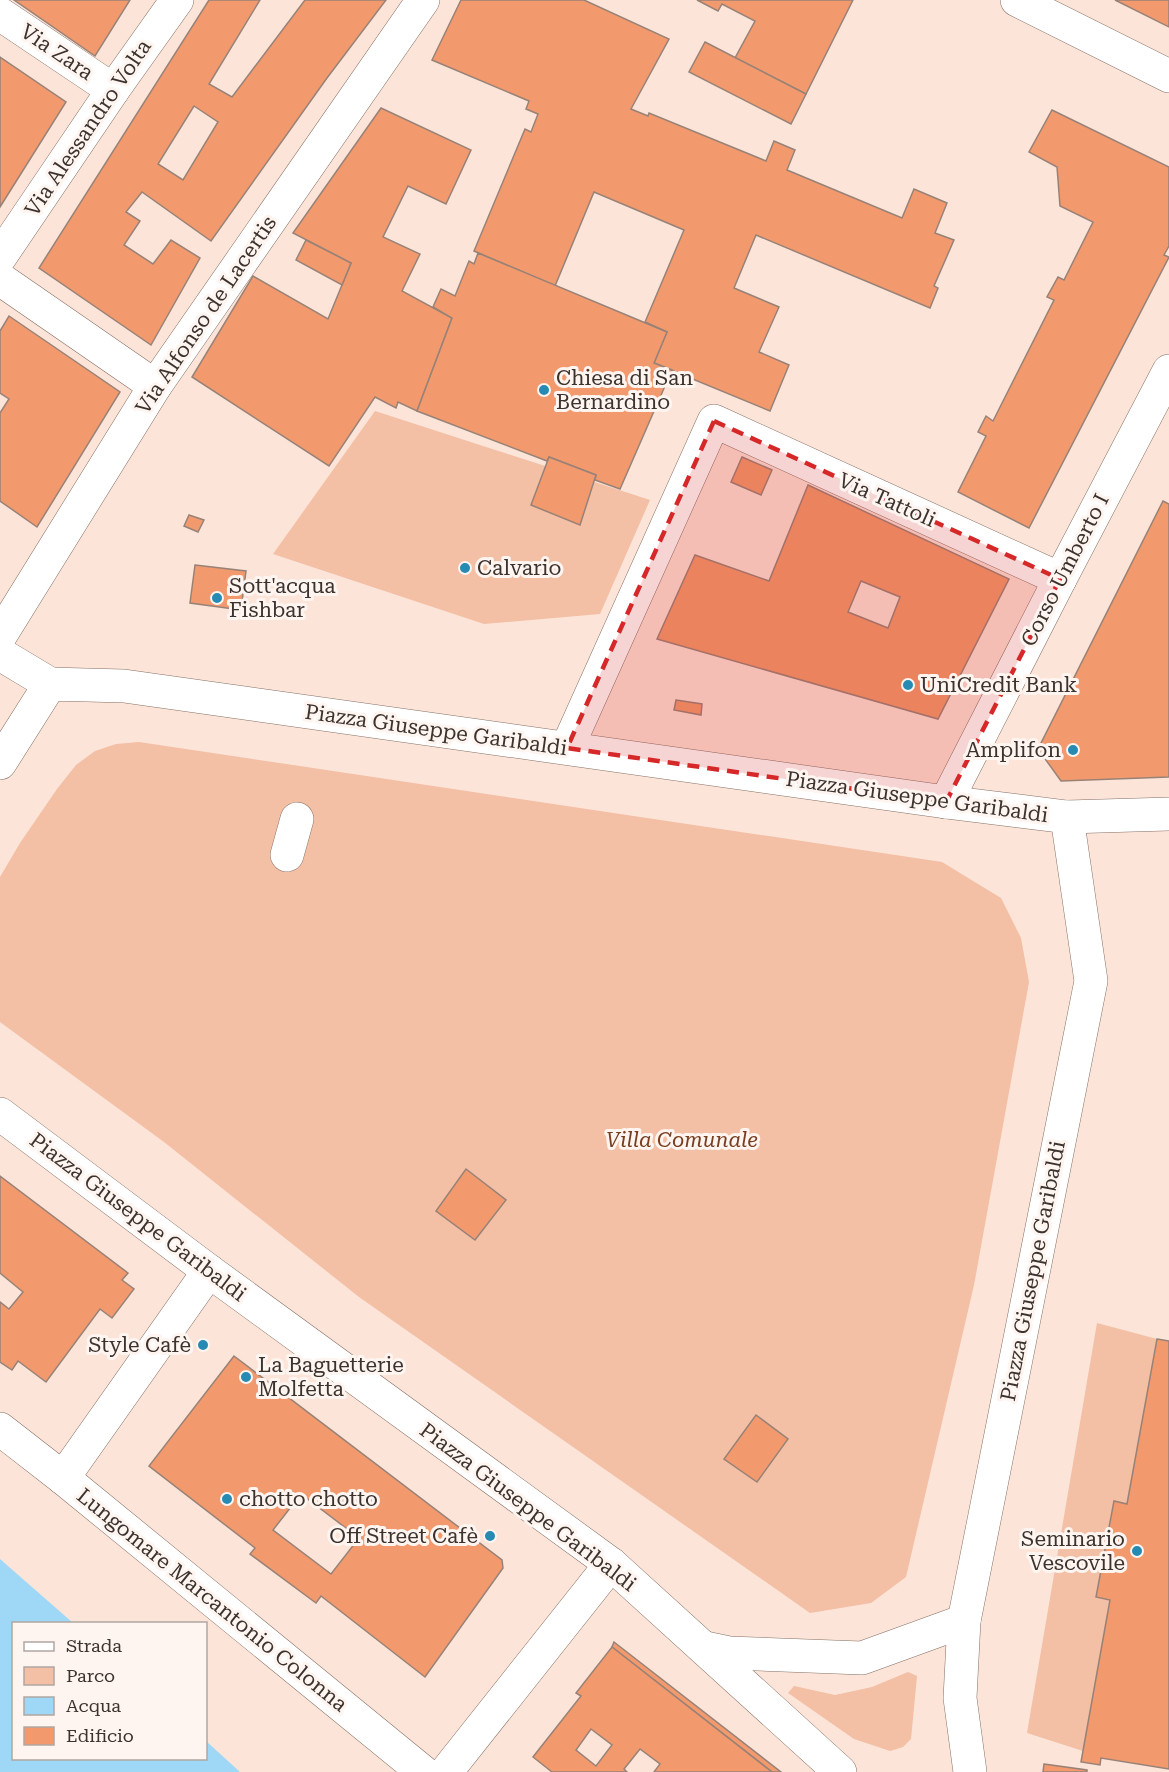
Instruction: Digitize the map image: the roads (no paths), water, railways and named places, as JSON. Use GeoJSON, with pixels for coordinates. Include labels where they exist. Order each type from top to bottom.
{"type":"FeatureCollection","features":[{"type":"Feature","properties":{"kind":"street","name":"Via Alessandro Volta"},"geometry":{"type":"LineString","coordinates":[[0,257],[177,0]]}},
{"type":"Feature","properties":{"kind":"street","name":"Via Alfonso de Lacertis"},"geometry":{"type":"LineString","coordinates":[[0,636],[155,386],[423,0]]}},
{"type":"Feature","properties":{"kind":"street"},"geometry":{"type":"LineString","coordinates":[[1017,0],[1169,76]]}},
{"type":"Feature","properties":{"kind":"street","name":"Via Zara"},"geometry":{"type":"LineString","coordinates":[[0,14],[113,90]]}},
{"type":"Feature","properties":{"kind":"street"},"geometry":{"type":"LineString","coordinates":[[0,279],[155,386]]}},
{"type":"Feature","properties":{"kind":"street","name":"Corso Umberto I"},"geometry":{"type":"LineString","coordinates":[[946,802],[1169,372]]}},
{"type":"Feature","properties":{"kind":"street","name":"Via Tattoli"},"geometry":{"type":"LineString","coordinates":[[567,748],[714,422],[1060,579]]}},
{"type":"Feature","properties":{"kind":"street"},"geometry":{"type":"LineString","coordinates":[[0,654],[50,684],[0,764]]}},
{"type":"Feature","properties":{"kind":"street","name":"Piazza Giuseppe Garibaldi"},"geometry":{"type":"LineString","coordinates":[[50,684],[124,686],[1067,817],[1091,981],[964,1621],[960,1698],[970,1772]]}},
{"type":"Feature","properties":{"kind":"street"},"geometry":{"type":"LineString","coordinates":[[1067,817],[1169,813]]}},
{"type":"Feature","properties":{"kind":"street"},"geometry":{"type":"LineString","coordinates":[[287,855],[297,819]]}},
{"type":"Feature","properties":{"kind":"street","name":"Piazza Giuseppe Garibaldi"},"geometry":{"type":"LineString","coordinates":[[0,1114],[209,1271],[611,1564],[840,1772]]}},
{"type":"Feature","properties":{"kind":"street"},"geometry":{"type":"LineString","coordinates":[[63,1478],[209,1271]]}},
{"type":"Feature","properties":{"kind":"street","name":"Lungomare Marcantonio Colonna"},"geometry":{"type":"LineString","coordinates":[[0,1429],[423,1772]]}},
{"type":"Feature","properties":{"kind":"street"},"geometry":{"type":"LineString","coordinates":[[446,1772],[611,1564]]}},
{"type":"Feature","properties":{"kind":"street"},"geometry":{"type":"LineString","coordinates":[[705,1648],[729,1653],[862,1658],[964,1621]]}},
{"type":"Feature","properties":{"kind":"water"},"geometry":{"type":"Polygon","coordinates":[[[0,1559],[72,1622],[12,1622],[12,1760],[207,1760],[207,1742],[240,1772],[0,1772],[0,1559]]]}},
{"type":"Feature","properties":{"kind":"place","name":"Chiesa di San Bernardino"},"geometry":{"type":"Point","coordinates":[544,390]}},
{"type":"Feature","properties":{"kind":"place","name":"Calvario"},"geometry":{"type":"Point","coordinates":[465,568]}},
{"type":"Feature","properties":{"kind":"place","name":"Sott'acqua Fishbar"},"geometry":{"type":"Point","coordinates":[217,598]}},
{"type":"Feature","properties":{"kind":"place","name":"UniCredit Bank"},"geometry":{"type":"Point","coordinates":[908,685]}},
{"type":"Feature","properties":{"kind":"place","name":"Amplifon"},"geometry":{"type":"Point","coordinates":[1073,750]}},
{"type":"Feature","properties":{"kind":"place","name":"Style Cafè"},"geometry":{"type":"Point","coordinates":[203,1345]}},
{"type":"Feature","properties":{"kind":"place","name":"La Baguetterie Molfetta"},"geometry":{"type":"Point","coordinates":[246,1377]}},
{"type":"Feature","properties":{"kind":"place","name":"chotto chotto"},"geometry":{"type":"Point","coordinates":[227,1499]}},
{"type":"Feature","properties":{"kind":"place","name":"Off Street Cafè"},"geometry":{"type":"Point","coordinates":[490,1536]}},
{"type":"Feature","properties":{"kind":"place","name":"Seminario Vescovile"},"geometry":{"type":"Point","coordinates":[1137,1551]}},
{"type":"Feature","properties":{"kind":"park label","name":"Villa Comunale"},"geometry":{"type":"Point","coordinates":[682,1140]}}]}
